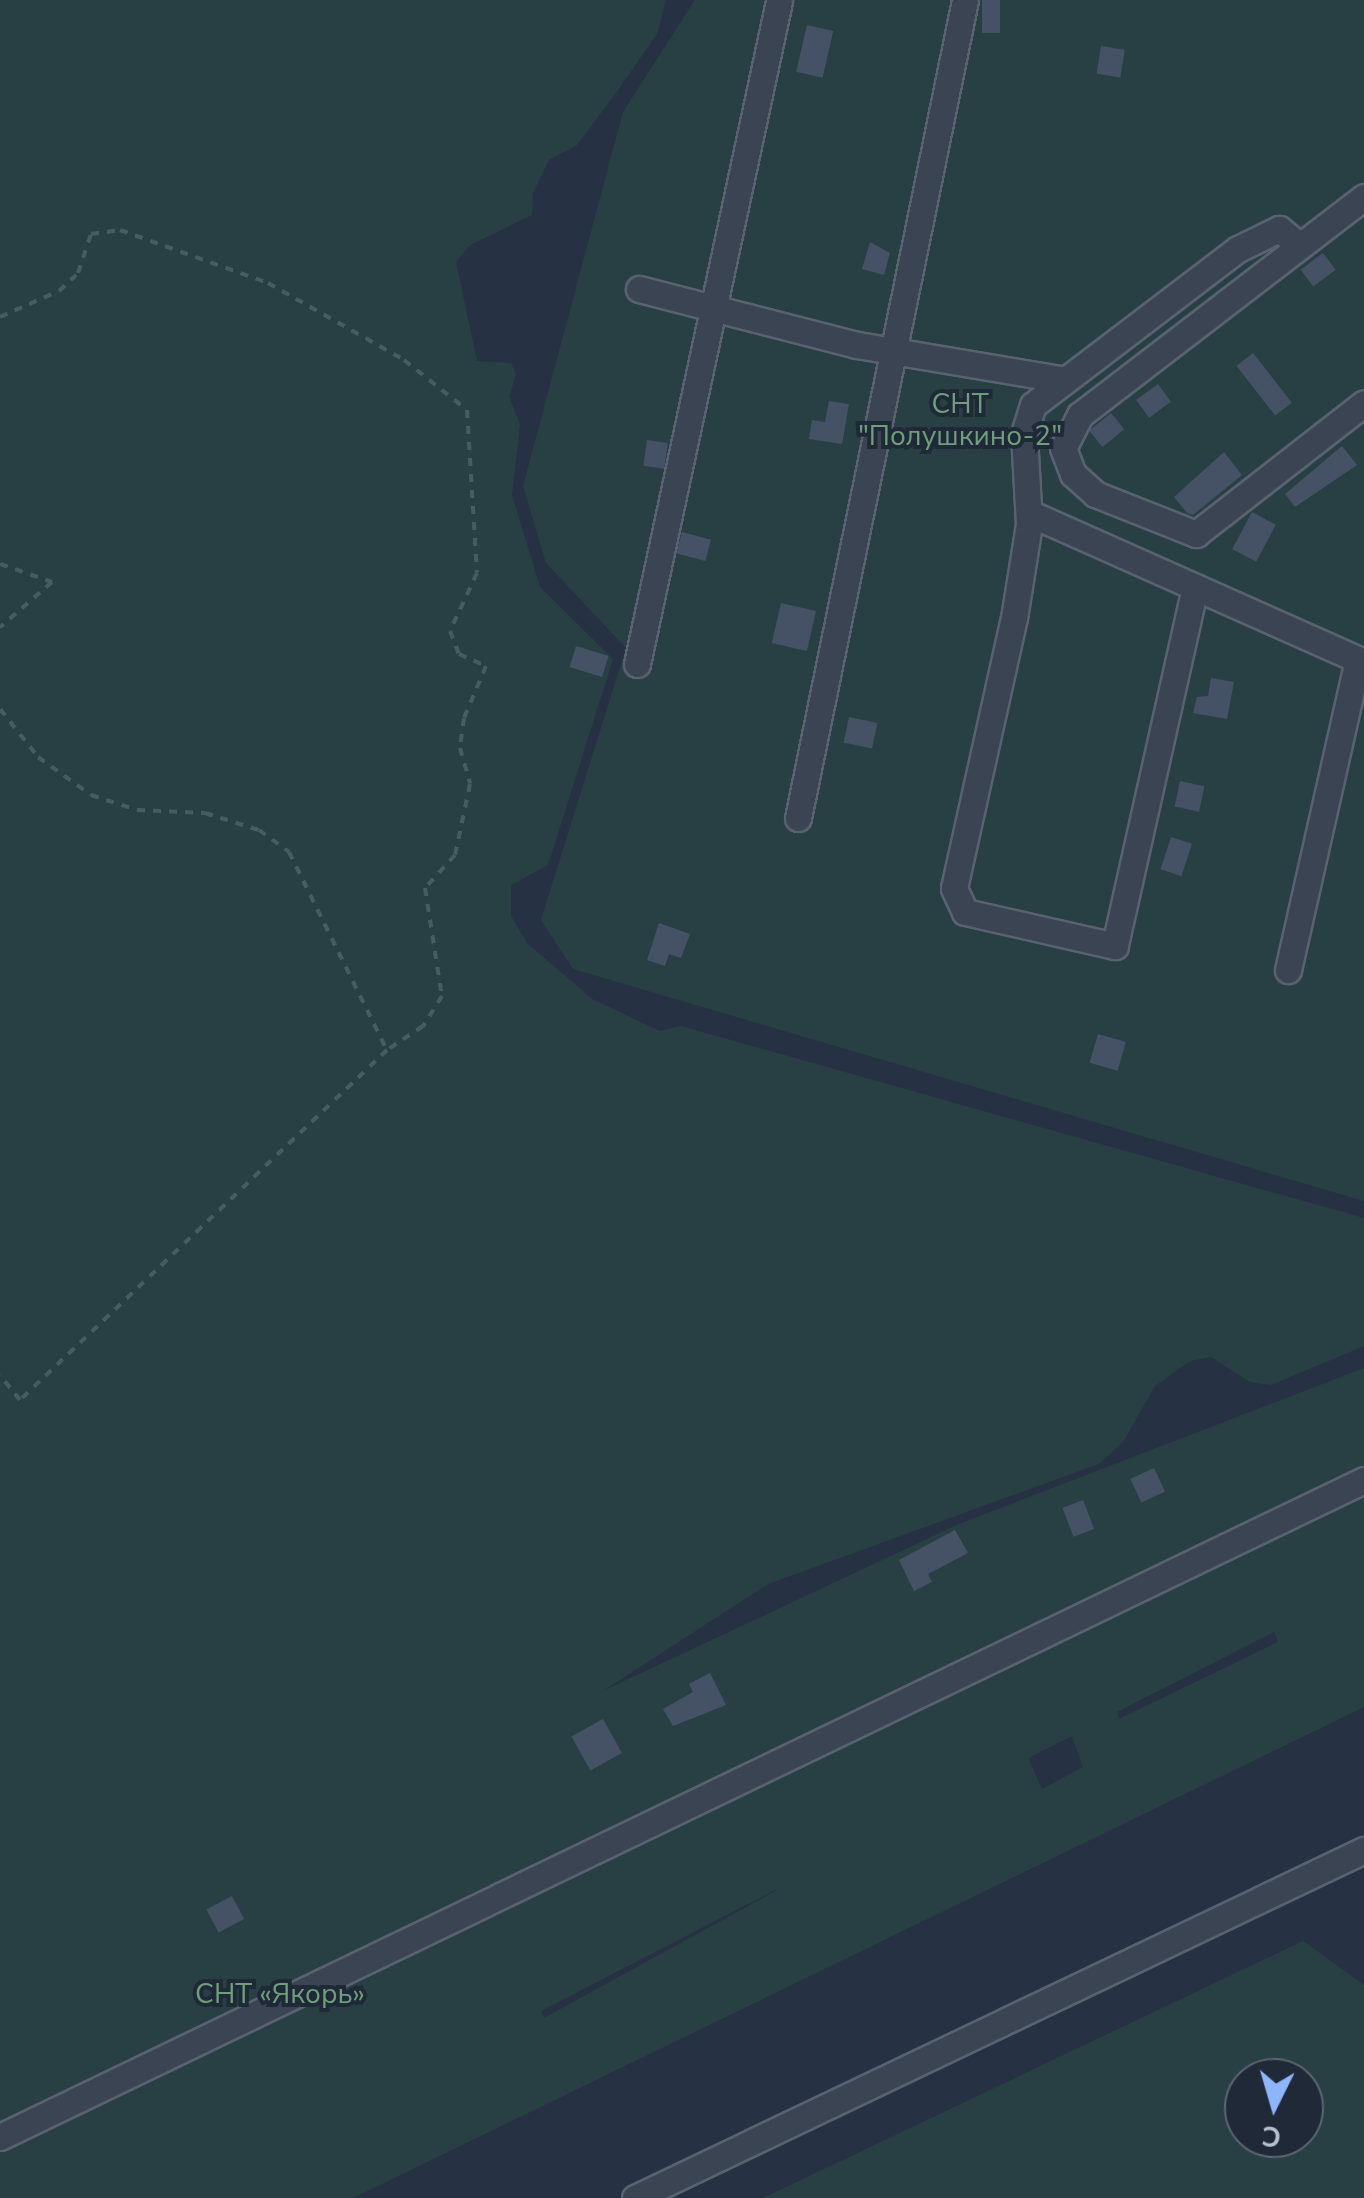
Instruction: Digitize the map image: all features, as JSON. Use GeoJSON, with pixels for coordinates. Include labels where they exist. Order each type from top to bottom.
{"type":"FeatureCollection","features":[{"type":"Feature","properties":{"kind":"street"},"geometry":{"type":"LineString","coordinates":[[798,818],[965,0]]}},
{"type":"Feature","properties":{"kind":"street"},"geometry":{"type":"LineString","coordinates":[[636,664],[779,2]]}},
{"type":"Feature","properties":{"kind":"street"},"geometry":{"type":"LineString","coordinates":[[1364,197],[1080,415],[1064,437],[1065,459],[1095,494],[1196,534],[1364,402]]}},
{"type":"Feature","properties":{"kind":"street"},"geometry":{"type":"LineString","coordinates":[[1196,586],[1115,946],[966,912],[954,888],[1003,671],[1029,513],[1024,434],[1034,405],[1060,380],[1258,236],[1279,229],[1298,244]]}},
{"type":"Feature","properties":{"kind":"street"},"geometry":{"type":"LineString","coordinates":[[639,288],[893,350],[1060,380]]}},
{"type":"Feature","properties":{"kind":"street"},"geometry":{"type":"LineString","coordinates":[[1029,513],[1361,661],[1288,970]]}},
{"type":"Feature","properties":{"kind":"street"},"geometry":{"type":"LineString","coordinates":[[0,2137],[1364,1480]]}},
{"type":"Feature","properties":{"kind":"street"},"geometry":{"type":"LineString","coordinates":[[635,2198],[1364,1850]]}},
{"type":"Feature","properties":{"kind":"path"},"geometry":{"type":"LineString","coordinates":[[0,317],[59,291],[78,272],[91,234],[120,230],[268,283],[404,360],[467,410],[478,573],[450,632],[459,654],[486,666],[464,718],[460,748],[470,784],[455,855],[425,888],[442,996],[424,1026],[387,1050],[20,1400],[0,1374]]}},
{"type":"Feature","properties":{"kind":"path"},"geometry":{"type":"LineString","coordinates":[[0,564],[52,582],[0,627]]}},
{"type":"Feature","properties":{"kind":"path"},"geometry":{"type":"LineString","coordinates":[[0,709],[38,757],[91,795],[137,810],[205,813],[259,830],[290,852],[387,1050]]}},
{"type":"Feature","properties":{"kind":"green space","name":"СНТ «Якорь»"},"geometry":{"type":"Polygon","coordinates":[[[0,0],[666,0],[657,34],[618,90],[577,145],[549,160],[533,193],[532,215],[470,245],[456,262],[477,361],[511,363],[516,374],[509,397],[520,424],[512,495],[540,587],[613,659],[548,865],[511,885],[511,916],[527,943],[592,999],[660,1031],[681,1026],[1364,1218],[1364,1346],[1271,1385],[1250,1382],[1211,1357],[1190,1361],[1155,1386],[1123,1442],[1099,1464],[768,1584],[603,1691],[959,1524],[1364,1368],[1364,1707],[353,2198],[0,2198],[0,0]],[[1274,1632],[1117,1712],[1119,1719],[1278,1642],[1274,1632]],[[1072,1736],[1028,1758],[1042,1789],[1083,1767],[1072,1736]],[[777,1889],[541,2011],[544,2018],[777,1889]]]}},
{"type":"Feature","properties":{"kind":"green space","name":"СНТ \"Полушкино-2\""},"geometry":{"type":"Polygon","coordinates":[[[695,0],[1364,0],[1364,1201],[573,969],[541,920],[626,648],[546,563],[523,486],[623,112],[695,0]]]}},
{"type":"Feature","properties":{"kind":"green space"},"geometry":{"type":"Polygon","coordinates":[[[1303,1941],[1364,1985],[1364,2198],[763,2198],[1303,1941]]]}},
{"type":"Feature","properties":{"kind":"building"},"geometry":{"type":"Polygon","coordinates":[[[982,0],[1000,0],[1000,33],[982,33],[982,0]]]}},
{"type":"Feature","properties":{"kind":"building"},"geometry":{"type":"Polygon","coordinates":[[[807,25],[833,31],[823,78],[796,72],[807,25]]]}},
{"type":"Feature","properties":{"kind":"building"},"geometry":{"type":"Polygon","coordinates":[[[1101,46],[1125,50],[1120,77],[1097,74],[1101,46]]]}},
{"type":"Feature","properties":{"kind":"building"},"geometry":{"type":"Polygon","coordinates":[[[870,242],[890,253],[884,275],[862,269],[870,242]]]}},
{"type":"Feature","properties":{"kind":"building"},"geometry":{"type":"Polygon","coordinates":[[[1323,253],[1336,270],[1313,287],[1301,270],[1323,253]]]}},
{"type":"Feature","properties":{"kind":"building"},"geometry":{"type":"Polygon","coordinates":[[[1253,353],[1292,403],[1275,416],[1236,366],[1253,353]]]}},
{"type":"Feature","properties":{"kind":"building"},"geometry":{"type":"Polygon","coordinates":[[[1158,384],[1171,402],[1149,418],[1136,400],[1158,384]]]}},
{"type":"Feature","properties":{"kind":"building"},"geometry":{"type":"Polygon","coordinates":[[[829,401],[849,404],[842,444],[809,439],[812,420],[825,422],[829,401]]]}},
{"type":"Feature","properties":{"kind":"building"},"geometry":{"type":"Polygon","coordinates":[[[1111,413],[1124,429],[1102,447],[1089,431],[1111,413]]]}},
{"type":"Feature","properties":{"kind":"building"},"geometry":{"type":"Polygon","coordinates":[[[647,440],[668,443],[664,469],[643,466],[647,440]]]}},
{"type":"Feature","properties":{"kind":"building"},"geometry":{"type":"Polygon","coordinates":[[[1342,446],[1357,465],[1295,507],[1285,494],[1342,446]]]}},
{"type":"Feature","properties":{"kind":"building"},"geometry":{"type":"Polygon","coordinates":[[[1224,452],[1242,475],[1193,515],[1187,513],[1174,497],[1224,452]]]}},
{"type":"Feature","properties":{"kind":"building"},"geometry":{"type":"Polygon","coordinates":[[[1252,512],[1276,525],[1256,562],[1232,549],[1252,512]]]}},
{"type":"Feature","properties":{"kind":"building"},"geometry":{"type":"Polygon","coordinates":[[[682,532],[711,540],[705,561],[676,553],[682,532]]]}},
{"type":"Feature","properties":{"kind":"building"},"geometry":{"type":"Polygon","coordinates":[[[781,603],[816,611],[807,651],[772,643],[781,603]]]}},
{"type":"Feature","properties":{"kind":"building"},"geometry":{"type":"Polygon","coordinates":[[[576,646],[609,656],[602,677],[570,667],[576,646]]]}},
{"type":"Feature","properties":{"kind":"building"},"geometry":{"type":"Polygon","coordinates":[[[1211,678],[1234,682],[1227,719],[1193,713],[1197,697],[1208,696],[1211,678]]]}},
{"type":"Feature","properties":{"kind":"building"},"geometry":{"type":"Polygon","coordinates":[[[849,717],[877,723],[872,748],[844,742],[849,717]]]}},
{"type":"Feature","properties":{"kind":"building"},"geometry":{"type":"Polygon","coordinates":[[[1180,781],[1204,786],[1199,812],[1175,806],[1180,781]]]}},
{"type":"Feature","properties":{"kind":"building"},"geometry":{"type":"Polygon","coordinates":[[[1171,837],[1192,844],[1181,876],[1160,869],[1171,837]]]}},
{"type":"Feature","properties":{"kind":"building"},"geometry":{"type":"Polygon","coordinates":[[[659,923],[690,934],[681,958],[669,954],[665,966],[647,960],[659,923]]]}},
{"type":"Feature","properties":{"kind":"building"},"geometry":{"type":"Polygon","coordinates":[[[1098,1034],[1126,1042],[1118,1071],[1090,1063],[1098,1034]]]}},
{"type":"Feature","properties":{"kind":"building"},"geometry":{"type":"Polygon","coordinates":[[[1154,1468],[1165,1492],[1141,1503],[1130,1479],[1154,1468]]]}},
{"type":"Feature","properties":{"kind":"building"},"geometry":{"type":"Polygon","coordinates":[[[1083,1500],[1094,1529],[1074,1537],[1062,1508],[1083,1500]]]}},
{"type":"Feature","properties":{"kind":"building"},"geometry":{"type":"Polygon","coordinates":[[[955,1530],[968,1553],[928,1574],[932,1582],[914,1591],[899,1560],[955,1530]]]}},
{"type":"Feature","properties":{"kind":"building"},"geometry":{"type":"Polygon","coordinates":[[[710,1673],[726,1705],[673,1726],[663,1709],[693,1692],[689,1684],[710,1673]]]}},
{"type":"Feature","properties":{"kind":"building"},"geometry":{"type":"Polygon","coordinates":[[[603,1719],[622,1753],[590,1771],[572,1736],[603,1719]]]}},
{"type":"Feature","properties":{"kind":"building"},"geometry":{"type":"Polygon","coordinates":[[[232,1896],[244,1919],[219,1933],[206,1910],[232,1896]]]}}]}
